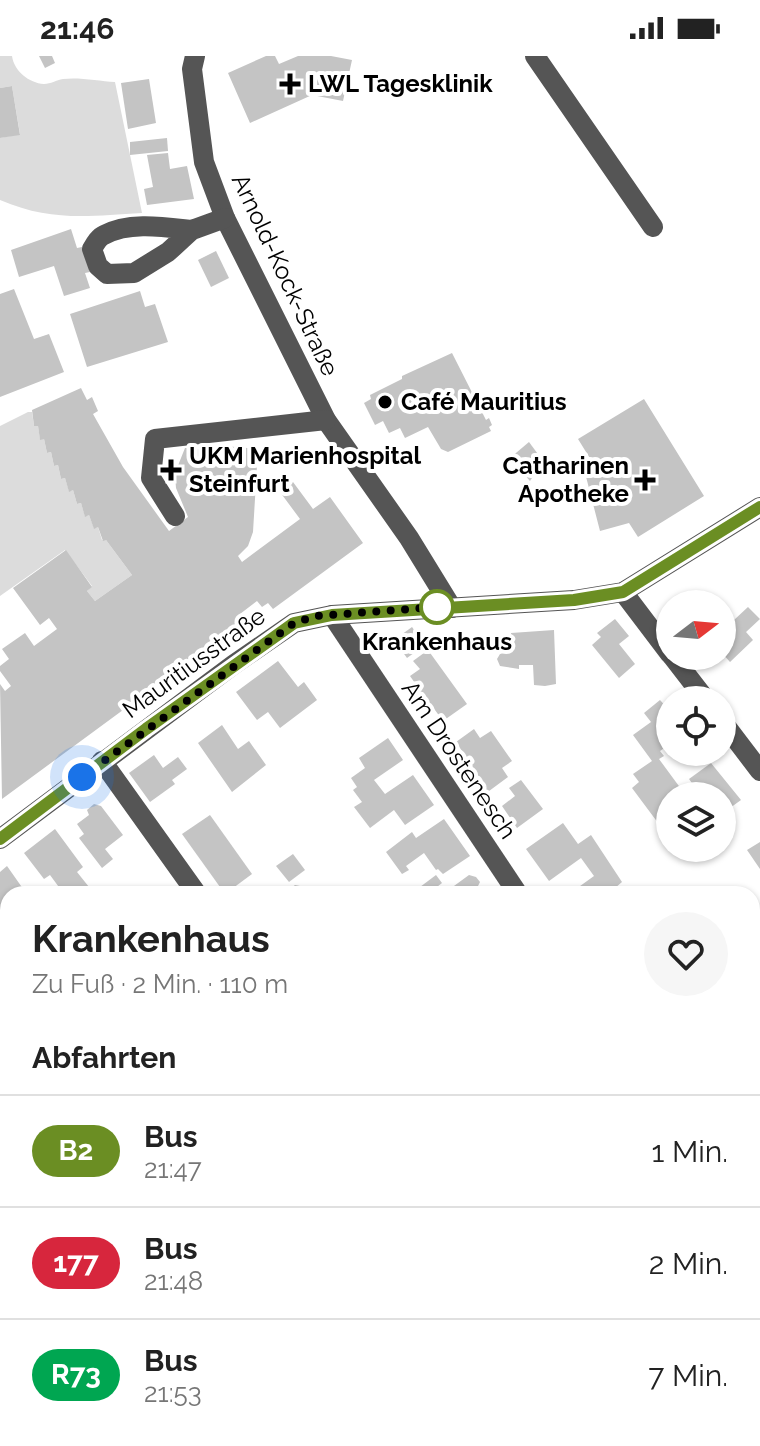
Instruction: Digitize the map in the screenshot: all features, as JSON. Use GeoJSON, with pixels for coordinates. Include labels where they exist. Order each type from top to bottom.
{"type":"FeatureCollection","features":[{"type":"Feature","properties":{"kind":"street","name":"Arnold-Kock-Straße"},"geometry":{"type":"LineString","coordinates":[[195,56],[192,69],[204,162],[225,218],[239,240],[326,420],[409,538],[452,608]]}},
{"type":"Feature","properties":{"kind":"street"},"geometry":{"type":"LineString","coordinates":[[535,56],[653,227]]}},
{"type":"Feature","properties":{"kind":"street"},"geometry":{"type":"LineString","coordinates":[[192,230],[225,218]]}},
{"type":"Feature","properties":{"kind":"street"},"geometry":{"type":"LineString","coordinates":[[175,516],[151,478],[155,439],[326,420]]}},
{"type":"Feature","properties":{"kind":"street","name":"Mauritiusstraße"},"geometry":{"type":"LineString","coordinates":[[0,839],[102,761],[294,623],[332,615],[574,600],[623,592],[760,507]]}},
{"type":"Feature","properties":{"kind":"street"},"geometry":{"type":"LineString","coordinates":[[623,592],[656,635]]}},
{"type":"Feature","properties":{"kind":"street","name":"Am Drostenesch"},"geometry":{"type":"LineString","coordinates":[[332,615],[513,886]]}},
{"type":"Feature","properties":{"kind":"street"},"geometry":{"type":"LineString","coordinates":[[683,670],[695,686]]}},
{"type":"Feature","properties":{"kind":"street"},"geometry":{"type":"LineString","coordinates":[[736,738],[759,767]]}},
{"type":"Feature","properties":{"kind":"street"},"geometry":{"type":"LineString","coordinates":[[102,761],[191,886]]}},
{"type":"Feature","properties":{"kind":"shaded area"},"geometry":{"type":"Polygon","coordinates":[[[0,56],[12,56],[19,71],[38,83],[69,79],[115,82],[142,213],[53,215],[0,200],[0,138],[20,134],[12,86],[0,88],[0,56]]]}},
{"type":"Feature","properties":{"kind":"shaded area"},"geometry":{"type":"Polygon","coordinates":[[[32,412],[34,426],[38,426],[47,453],[51,452],[54,466],[58,465],[61,479],[65,478],[77,504],[81,503],[85,516],[89,515],[94,528],[98,527],[102,540],[106,540],[132,575],[95,601],[87,591],[92,586],[65,550],[0,596],[0,426],[32,412]]]}},
{"type":"Feature","properties":{"kind":"building"},"geometry":{"type":"Polygon","coordinates":[[[39,56],[52,56],[55,63],[45,68],[39,56]]]}},
{"type":"Feature","properties":{"kind":"building","name":"LWL Tagesklinik"},"geometry":{"type":"Polygon","coordinates":[[[266,56],[275,56],[279,64],[298,56],[331,56],[352,60],[343,101],[312,95],[250,123],[228,73],[266,56]]]}},
{"type":"Feature","properties":{"kind":"building"},"geometry":{"type":"Polygon","coordinates":[[[149,79],[156,123],[128,129],[121,83],[149,79]]]}},
{"type":"Feature","properties":{"kind":"building"},"geometry":{"type":"Polygon","coordinates":[[[12,86],[20,135],[0,138],[0,88],[12,86]]]}},
{"type":"Feature","properties":{"kind":"building"},"geometry":{"type":"Polygon","coordinates":[[[167,138],[168,151],[130,155],[130,142],[167,138]]]}},
{"type":"Feature","properties":{"kind":"building"},"geometry":{"type":"Polygon","coordinates":[[[168,153],[170,169],[187,166],[194,199],[147,205],[144,189],[153,187],[147,155],[168,153]]]}},
{"type":"Feature","properties":{"kind":"building"},"geometry":{"type":"Polygon","coordinates":[[[71,229],[77,248],[82,247],[90,272],[85,273],[90,288],[64,296],[54,266],[19,277],[11,250],[71,229]]]}},
{"type":"Feature","properties":{"kind":"building"},"geometry":{"type":"Polygon","coordinates":[[[216,251],[229,278],[211,287],[198,260],[216,251]]]}},
{"type":"Feature","properties":{"kind":"building"},"geometry":{"type":"Polygon","coordinates":[[[14,289],[34,339],[49,334],[64,372],[0,397],[0,294],[14,289]]]}},
{"type":"Feature","properties":{"kind":"building"},"geometry":{"type":"Polygon","coordinates":[[[140,291],[145,307],[155,304],[168,342],[87,367],[70,314],[140,291]]]}},
{"type":"Feature","properties":{"kind":"building"},"geometry":{"type":"Polygon","coordinates":[[[452,353],[486,420],[489,418],[491,431],[448,452],[441,449],[428,427],[405,438],[400,428],[389,433],[383,421],[375,425],[364,403],[371,399],[370,395],[452,353]]]}},
{"type":"Feature","properties":{"kind":"building"},"geometry":{"type":"Polygon","coordinates":[[[81,388],[87,400],[92,397],[98,411],[93,414],[123,467],[169,531],[188,517],[176,488],[175,475],[179,463],[185,448],[200,449],[201,444],[258,449],[253,532],[248,546],[238,556],[242,562],[300,519],[280,492],[293,482],[313,509],[330,497],[363,543],[273,609],[268,603],[262,607],[257,601],[240,614],[244,621],[2,799],[0,684],[5,691],[11,686],[0,671],[0,666],[9,659],[2,649],[25,633],[34,646],[57,629],[49,618],[40,625],[13,588],[66,550],[92,587],[87,591],[95,601],[132,575],[106,540],[103,541],[98,527],[94,529],[89,515],[85,517],[73,490],[69,492],[65,478],[61,479],[58,465],[54,466],[51,452],[47,453],[44,439],[40,440],[38,426],[34,426],[32,410],[81,388]]]}},
{"type":"Feature","properties":{"kind":"building"},"geometry":{"type":"Polygon","coordinates":[[[644,399],[704,496],[638,537],[629,523],[600,531],[583,465],[591,460],[578,439],[644,399]]]}},
{"type":"Feature","properties":{"kind":"building"},"geometry":{"type":"Polygon","coordinates":[[[529,442],[543,461],[530,481],[510,458],[529,442]]]}},
{"type":"Feature","properties":{"kind":"building"},"geometry":{"type":"Polygon","coordinates":[[[748,607],[760,619],[746,632],[753,640],[736,656],[736,618],[748,607]]]}},
{"type":"Feature","properties":{"kind":"building"},"geometry":{"type":"Polygon","coordinates":[[[615,619],[629,636],[619,644],[635,664],[619,678],[592,645],[601,637],[597,633],[615,619]]]}},
{"type":"Feature","properties":{"kind":"building"},"geometry":{"type":"Polygon","coordinates":[[[412,627],[425,645],[407,658],[394,640],[412,627]]]}},
{"type":"Feature","properties":{"kind":"building"},"geometry":{"type":"Polygon","coordinates":[[[554,630],[556,684],[534,685],[533,665],[519,665],[519,669],[500,666],[497,659],[500,654],[512,650],[511,633],[554,630]]]}},
{"type":"Feature","properties":{"kind":"building"},"geometry":{"type":"Polygon","coordinates":[[[428,650],[467,704],[443,721],[427,699],[423,701],[414,689],[417,686],[410,676],[420,669],[413,661],[428,650]]]}},
{"type":"Feature","properties":{"kind":"building"},"geometry":{"type":"Polygon","coordinates":[[[278,661],[298,687],[304,682],[317,700],[280,728],[268,712],[257,720],[236,692],[278,661]]]}},
{"type":"Feature","properties":{"kind":"building"},"geometry":{"type":"Polygon","coordinates":[[[656,703],[656,766],[664,766],[676,782],[656,782],[656,820],[632,788],[639,782],[633,774],[652,761],[633,735],[651,722],[644,713],[656,703]]]}},
{"type":"Feature","properties":{"kind":"building"},"geometry":{"type":"Polygon","coordinates":[[[222,725],[238,749],[249,741],[266,765],[232,792],[198,743],[222,725]]]}},
{"type":"Feature","properties":{"kind":"building"},"geometry":{"type":"Polygon","coordinates":[[[474,729],[480,738],[491,731],[512,761],[502,768],[508,777],[485,794],[458,754],[462,751],[456,742],[474,729]]]}},
{"type":"Feature","properties":{"kind":"building"},"geometry":{"type":"Polygon","coordinates":[[[388,738],[403,760],[374,780],[385,794],[413,775],[434,805],[405,825],[394,810],[370,828],[354,807],[362,802],[353,790],[357,787],[351,778],[365,768],[359,758],[388,738]]]}},
{"type":"Feature","properties":{"kind":"building"},"geometry":{"type":"Polygon","coordinates":[[[154,755],[163,768],[178,757],[187,769],[172,780],[175,784],[150,802],[129,773],[154,755]]]}},
{"type":"Feature","properties":{"kind":"building"},"geometry":{"type":"Polygon","coordinates":[[[707,766],[713,766],[726,782],[691,782],[689,779],[707,766]]]}},
{"type":"Feature","properties":{"kind":"building"},"geometry":{"type":"Polygon","coordinates":[[[521,780],[543,809],[517,828],[502,806],[515,796],[509,788],[521,780]]]}},
{"type":"Feature","properties":{"kind":"building"},"geometry":{"type":"Polygon","coordinates":[[[94,804],[101,806],[123,835],[105,849],[113,859],[102,868],[79,838],[84,834],[77,824],[89,815],[87,810],[94,804]]]}},
{"type":"Feature","properties":{"kind":"building"},"geometry":{"type":"Polygon","coordinates":[[[210,815],[252,874],[236,886],[219,886],[182,834],[210,815]]]}},
{"type":"Feature","properties":{"kind":"building"},"geometry":{"type":"Polygon","coordinates":[[[444,819],[470,856],[443,874],[436,870],[424,853],[406,866],[409,870],[402,874],[386,852],[412,832],[416,838],[444,819]]]}},
{"type":"Feature","properties":{"kind":"building"},"geometry":{"type":"Polygon","coordinates":[[[563,823],[578,844],[591,835],[622,882],[617,886],[580,886],[594,876],[581,858],[549,881],[526,849],[563,823]]]}},
{"type":"Feature","properties":{"kind":"building"},"geometry":{"type":"Polygon","coordinates":[[[55,829],[83,867],[77,872],[88,886],[58,886],[50,875],[44,879],[24,853],[55,829]]]}},
{"type":"Feature","properties":{"kind":"building"},"geometry":{"type":"Polygon","coordinates":[[[760,842],[760,869],[747,850],[760,842]]]}},
{"type":"Feature","properties":{"kind":"building"},"geometry":{"type":"Polygon","coordinates":[[[293,854],[305,870],[289,882],[276,866],[293,854]]]}},
{"type":"Feature","properties":{"kind":"building"},"geometry":{"type":"Polygon","coordinates":[[[7,866],[21,886],[0,886],[0,872],[7,866]]]}},
{"type":"Feature","properties":{"kind":"building"},"geometry":{"type":"Polygon","coordinates":[[[436,875],[442,883],[438,886],[421,886],[436,875]]]}},
{"type":"Feature","properties":{"kind":"building"},"geometry":{"type":"Polygon","coordinates":[[[469,875],[480,882],[478,886],[454,886],[469,875]]]}},
{"type":"Feature","properties":{"kind":"bus line","name":"B2"},"geometry":{"type":"LineString","coordinates":[[0,839],[102,761],[294,623],[316,616],[574,600],[623,592],[760,507]]}},
{"type":"Feature","properties":{"kind":"place","name":"LWL Tagesklinik"},"geometry":{"type":"Point","coordinates":[290,84]}},
{"type":"Feature","properties":{"kind":"place","name":"Café Mauritius"},"geometry":{"type":"Point","coordinates":[385,402]}},
{"type":"Feature","properties":{"kind":"place","name":"UKM Marienhospital Steinfurt"},"geometry":{"type":"Point","coordinates":[171,470]}},
{"type":"Feature","properties":{"kind":"place","name":"Catharinen Apotheke"},"geometry":{"type":"Point","coordinates":[645,480]}},
{"type":"Feature","properties":{"kind":"place","name":"Krankenhaus"},"geometry":{"type":"Point","coordinates":[437,607]}},
{"type":"Feature","properties":{"kind":"route"},"geometry":{"type":"LineString","coordinates":[[82,777],[294,623],[316,616],[437,607]]}}]}
